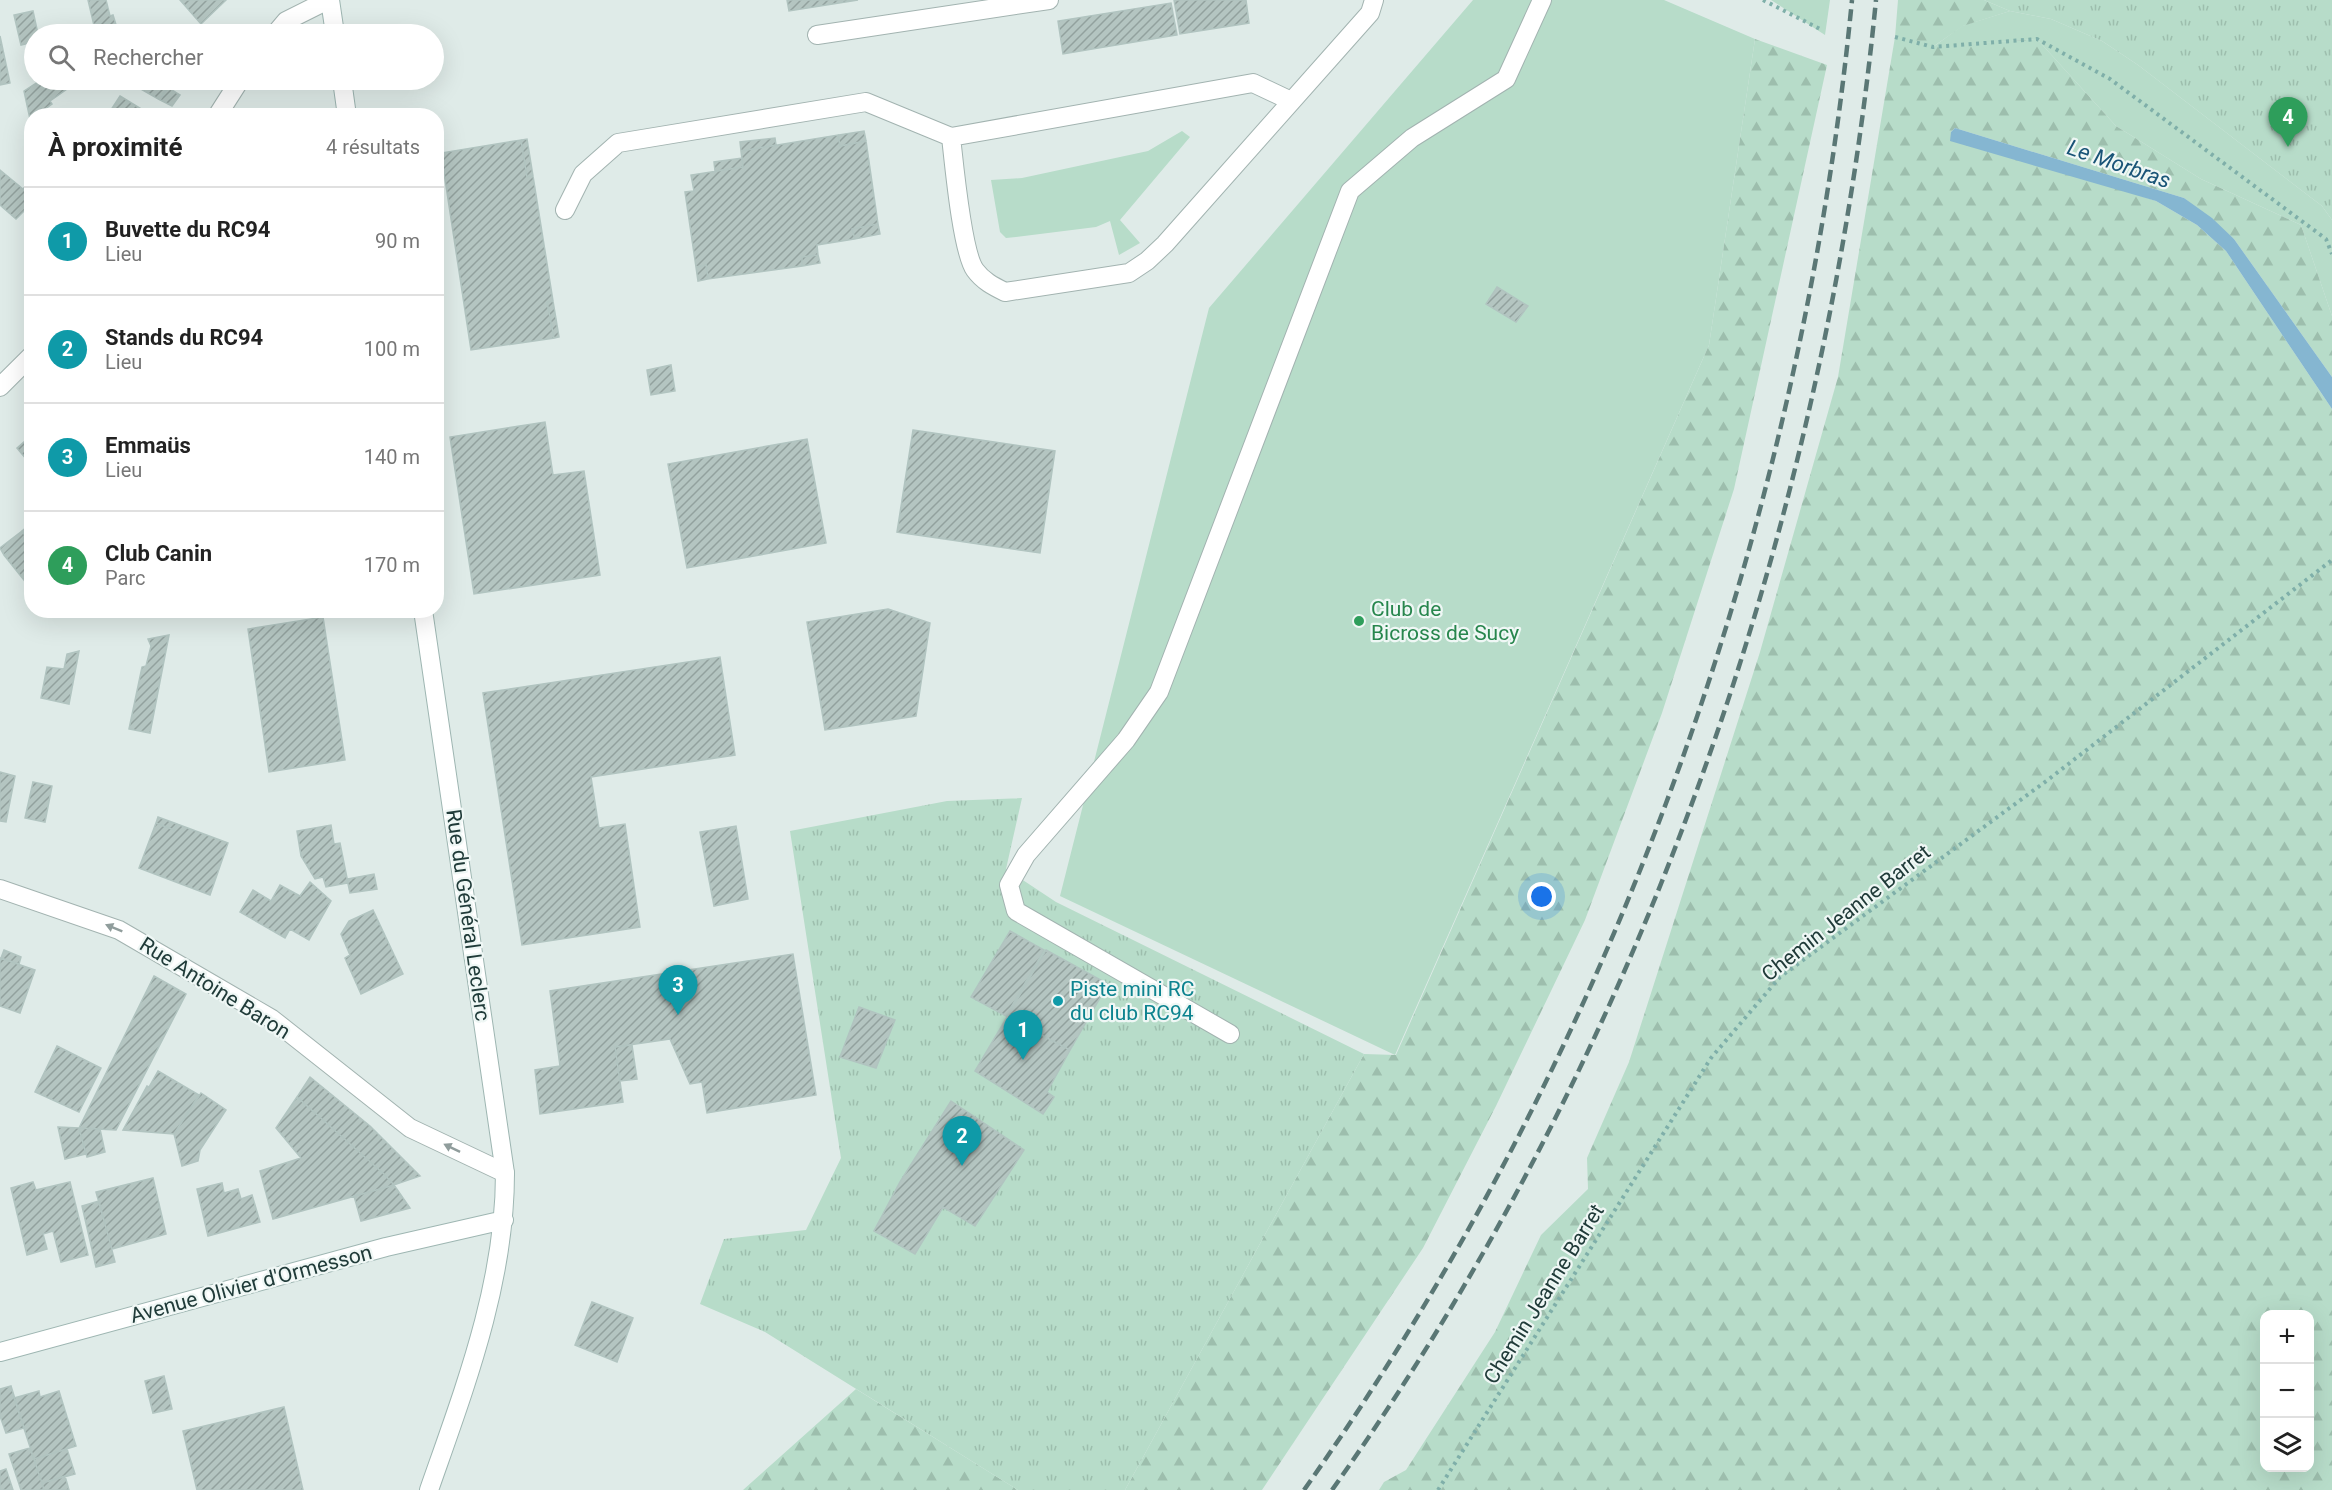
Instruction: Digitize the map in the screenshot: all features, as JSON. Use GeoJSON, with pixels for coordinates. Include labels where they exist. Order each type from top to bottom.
{"type":"FeatureCollection","features":[{"type":"Feature","properties":{"kind":"main road"},"geometry":{"type":"LineString","coordinates":[[283,24],[329,0],[333,24]]}},
{"type":"Feature","properties":{"kind":"main road"},"geometry":{"type":"LineString","coordinates":[[816,35],[1049,0]]}},
{"type":"Feature","properties":{"kind":"main road"},"geometry":{"type":"LineString","coordinates":[[951,137],[966,242],[974,269],[987,284],[1005,292],[1129,273],[1147,261],[1165,244],[1370,13],[1374,0]]}},
{"type":"Feature","properties":{"kind":"main road"},"geometry":{"type":"LineString","coordinates":[[1230,1034],[1016,911],[1009,885],[1026,855],[1126,740],[1159,692],[1350,190],[1412,138],[1506,79],[1542,0]]}},
{"type":"Feature","properties":{"kind":"main road"},"geometry":{"type":"LineString","coordinates":[[565,210],[583,174],[618,143],[866,102],[951,137],[1253,83],[1291,101]]}},
{"type":"Feature","properties":{"kind":"main road"},"geometry":{"type":"LineString","coordinates":[[222,108],[234,90]]}},
{"type":"Feature","properties":{"kind":"main road"},"geometry":{"type":"LineString","coordinates":[[343,90],[346,108]]}},
{"type":"Feature","properties":{"kind":"main road"},"geometry":{"type":"LineString","coordinates":[[0,387],[24,363]]}},
{"type":"Feature","properties":{"kind":"main road","name":"Rue du Général Leclerc"},"geometry":{"type":"LineString","coordinates":[[424,618],[505,1173],[504,1220],[485,1322],[429,1490]]}},
{"type":"Feature","properties":{"kind":"main road","name":"Rue Antoine Baron"},"geometry":{"type":"LineString","coordinates":[[0,889],[119,930],[272,1019],[410,1128],[505,1173]]}},
{"type":"Feature","properties":{"kind":"main road","name":"Avenue Olivier d'Ormesson"},"geometry":{"type":"LineString","coordinates":[[0,1352],[386,1248],[504,1220]]}},
{"type":"Feature","properties":{"kind":"path"},"geometry":{"type":"LineString","coordinates":[[1763,0],[1820,29]]}},
{"type":"Feature","properties":{"kind":"path"},"geometry":{"type":"LineString","coordinates":[[1895,37],[1933,47],[2037,39],[2110,79],[2326,239],[2332,254]]}},
{"type":"Feature","properties":{"kind":"path","name":"Chemin Jeanne Barret"},"geometry":{"type":"LineString","coordinates":[[1438,1490],[1711,1058],[1780,978],[2049,779],[2332,560]]}},
{"type":"Feature","properties":{"kind":"green space","name":"Club de Bicross de Sucy"},"geometry":{"type":"Polygon","coordinates":[[[1473,0],[1664,0],[1755,39],[1709,345],[1395,1055],[1060,896],[1209,308],[1473,0]]]}},
{"type":"Feature","properties":{"kind":"green space"},"geometry":{"type":"Polygon","coordinates":[[[1771,0],[1830,0],[1825,35],[1771,0]]]}},
{"type":"Feature","properties":{"kind":"green space"},"geometry":{"type":"Polygon","coordinates":[[[1898,0],[1984,0],[2010,11],[1963,26],[1934,46],[2037,39],[2116,126],[2201,179],[2301,225],[2332,316],[2332,377],[2234,239],[2184,198],[1955,128],[1951,132],[2156,201],[2197,225],[2226,251],[2332,409],[2332,1490],[1379,1490],[1384,1482],[1406,1470],[1495,1332],[1541,1235],[1588,1189],[1587,1158],[1629,1062],[1760,652],[1838,377],[1895,37],[1898,0]]]}},
{"type":"Feature","properties":{"kind":"green space"},"geometry":{"type":"Polygon","coordinates":[[[1984,0],[2332,0],[2332,220],[2322,206],[2138,65],[2102,41],[2051,19],[2010,11],[1984,0]]]}},
{"type":"Feature","properties":{"kind":"green space"},"geometry":{"type":"Polygon","coordinates":[[[2010,11],[2051,19],[2102,41],[2138,65],[2322,206],[2332,220],[2332,316],[2301,225],[2201,179],[2116,126],[2037,39],[1933,47],[1962,26],[2010,11]]]}},
{"type":"Feature","properties":{"kind":"green space"},"geometry":{"type":"Polygon","coordinates":[[[1755,39],[1827,65],[1734,489],[1662,713],[1585,920],[1496,1106],[1423,1248],[1262,1490],[1125,1490],[1364,1054],[1396,1055],[1709,345],[1755,39]]]}},
{"type":"Feature","properties":{"kind":"green space"},"geometry":{"type":"Polygon","coordinates":[[[1182,131],[1190,137],[1120,220],[1140,243],[1119,255],[1110,221],[1096,227],[1006,238],[1000,232],[991,180],[1022,178],[1148,151],[1182,131]]]}},
{"type":"Feature","properties":{"kind":"green space"},"geometry":{"type":"Polygon","coordinates":[[[1022,798],[1006,869],[1056,902],[1364,1054],[1125,1490],[1018,1490],[765,1332],[700,1304],[724,1239],[806,1230],[841,1158],[790,831],[947,801],[1022,798]]]}},
{"type":"Feature","properties":{"kind":"green space"},"geometry":{"type":"Polygon","coordinates":[[[856,1389],[1018,1490],[743,1490],[856,1389]]]}},
{"type":"Feature","properties":{"kind":"water"},"geometry":{"type":"Polygon","coordinates":[[[1955,128],[2184,198],[2212,218],[2234,239],[2332,377],[2332,409],[2226,251],[2197,225],[2156,201],[1950,141],[1951,132],[1955,128]]]}},
{"type":"Feature","properties":{"kind":"building"},"geometry":{"type":"Polygon","coordinates":[[[88,0],[106,0],[110,16],[113,15],[116,24],[94,24],[88,0]]]}},
{"type":"Feature","properties":{"kind":"building"},"geometry":{"type":"Polygon","coordinates":[[[180,0],[226,0],[201,24],[180,0]]]}},
{"type":"Feature","properties":{"kind":"building"},"geometry":{"type":"Polygon","coordinates":[[[787,0],[858,0],[789,11],[787,0]]]}},
{"type":"Feature","properties":{"kind":"building"},"geometry":{"type":"Polygon","coordinates":[[[1174,0],[1246,0],[1249,23],[1180,34],[1174,0]]]}},
{"type":"Feature","properties":{"kind":"building"},"geometry":{"type":"Polygon","coordinates":[[[1171,3],[1177,35],[1063,54],[1058,21],[1171,3]]]}},
{"type":"Feature","properties":{"kind":"building"},"geometry":{"type":"Polygon","coordinates":[[[33,11],[36,24],[24,24],[24,44],[21,45],[14,15],[33,11]]]}},
{"type":"Feature","properties":{"kind":"building"},"geometry":{"type":"Polygon","coordinates":[[[0,36],[10,83],[0,85],[0,36]]]}},
{"type":"Feature","properties":{"kind":"building"},"geometry":{"type":"Polygon","coordinates":[[[66,90],[50,101],[52,104],[46,108],[28,108],[24,91],[66,90]]]}},
{"type":"Feature","properties":{"kind":"building"},"geometry":{"type":"Polygon","coordinates":[[[142,90],[166,90],[160,100],[142,90]]]}},
{"type":"Feature","properties":{"kind":"building"},"geometry":{"type":"Polygon","coordinates":[[[165,90],[172,90],[180,95],[172,106],[160,100],[165,90]]]}},
{"type":"Feature","properties":{"kind":"building"},"geometry":{"type":"Polygon","coordinates":[[[120,96],[140,108],[112,108],[120,96]]]}},
{"type":"Feature","properties":{"kind":"building"},"geometry":{"type":"Polygon","coordinates":[[[864,131],[866,141],[840,146],[838,135],[864,131]]]}},
{"type":"Feature","properties":{"kind":"building"},"geometry":{"type":"Polygon","coordinates":[[[838,135],[840,146],[866,141],[878,224],[852,229],[855,239],[817,245],[818,255],[802,257],[802,266],[708,279],[706,265],[696,267],[685,192],[694,191],[691,175],[743,167],[741,151],[838,135]]]}},
{"type":"Feature","properties":{"kind":"building"},"geometry":{"type":"Polygon","coordinates":[[[775,138],[776,145],[741,151],[740,142],[775,138]]]}},
{"type":"Feature","properties":{"kind":"building"},"geometry":{"type":"Polygon","coordinates":[[[527,139],[533,176],[527,177],[521,140],[527,139]]]}},
{"type":"Feature","properties":{"kind":"building"},"geometry":{"type":"Polygon","coordinates":[[[521,140],[527,177],[533,176],[553,301],[547,302],[554,338],[471,350],[444,173],[444,153],[521,140]]]}},
{"type":"Feature","properties":{"kind":"building"},"geometry":{"type":"Polygon","coordinates":[[[742,158],[743,167],[715,171],[714,162],[742,158]]]}},
{"type":"Feature","properties":{"kind":"building"},"geometry":{"type":"Polygon","coordinates":[[[0,170],[24,188],[24,211],[16,219],[0,205],[0,170]]]}},
{"type":"Feature","properties":{"kind":"building"},"geometry":{"type":"Polygon","coordinates":[[[878,224],[880,234],[855,239],[852,229],[878,224]]]}},
{"type":"Feature","properties":{"kind":"building"},"geometry":{"type":"Polygon","coordinates":[[[818,255],[820,263],[802,266],[802,257],[818,255]]]}},
{"type":"Feature","properties":{"kind":"building"},"geometry":{"type":"Polygon","coordinates":[[[706,265],[708,279],[698,281],[696,267],[706,265]]]}},
{"type":"Feature","properties":{"kind":"building"},"geometry":{"type":"Polygon","coordinates":[[[1497,287],[1528,306],[1516,322],[1486,304],[1497,287]]]}},
{"type":"Feature","properties":{"kind":"building"},"geometry":{"type":"Polygon","coordinates":[[[553,301],[559,337],[554,338],[547,302],[553,301]]]}},
{"type":"Feature","properties":{"kind":"building"},"geometry":{"type":"Polygon","coordinates":[[[671,365],[675,391],[651,395],[647,370],[671,365]]]}},
{"type":"Feature","properties":{"kind":"building"},"geometry":{"type":"Polygon","coordinates":[[[545,422],[553,475],[584,471],[600,575],[474,594],[450,437],[545,422]]]}},
{"type":"Feature","properties":{"kind":"building"},"geometry":{"type":"Polygon","coordinates":[[[913,430],[1055,451],[1040,553],[897,532],[913,430]]]}},
{"type":"Feature","properties":{"kind":"building"},"geometry":{"type":"Polygon","coordinates":[[[807,439],[826,543],[687,568],[668,464],[807,439]]]}},
{"type":"Feature","properties":{"kind":"building"},"geometry":{"type":"Polygon","coordinates":[[[24,442],[24,456],[17,448],[24,442]]]}},
{"type":"Feature","properties":{"kind":"building"},"geometry":{"type":"Polygon","coordinates":[[[22,531],[24,539],[4,555],[0,548],[22,531]]]}},
{"type":"Feature","properties":{"kind":"building"},"geometry":{"type":"Polygon","coordinates":[[[24,539],[24,580],[4,555],[24,539]]]}},
{"type":"Feature","properties":{"kind":"building"},"geometry":{"type":"Polygon","coordinates":[[[888,609],[930,623],[916,716],[825,730],[807,622],[888,609]]]}},
{"type":"Feature","properties":{"kind":"building"},"geometry":{"type":"Polygon","coordinates":[[[323,618],[345,760],[269,772],[248,629],[323,618]]]}},
{"type":"Feature","properties":{"kind":"building"},"geometry":{"type":"Polygon","coordinates":[[[169,635],[150,733],[129,729],[142,667],[146,666],[151,646],[148,639],[169,635]]]}},
{"type":"Feature","properties":{"kind":"building"},"geometry":{"type":"Polygon","coordinates":[[[79,651],[69,704],[41,698],[47,667],[64,669],[67,654],[79,651]]]}},
{"type":"Feature","properties":{"kind":"building"},"geometry":{"type":"Polygon","coordinates":[[[720,657],[735,755],[591,777],[599,828],[625,824],[640,927],[522,945],[483,693],[720,657]]]}},
{"type":"Feature","properties":{"kind":"building"},"geometry":{"type":"Polygon","coordinates":[[[0,772],[15,776],[6,822],[0,821],[0,772]]]}},
{"type":"Feature","properties":{"kind":"building"},"geometry":{"type":"Polygon","coordinates":[[[33,782],[52,786],[45,822],[25,818],[33,782]]]}},
{"type":"Feature","properties":{"kind":"building"},"geometry":{"type":"Polygon","coordinates":[[[158,817],[177,824],[174,830],[156,823],[158,817]]]}},
{"type":"Feature","properties":{"kind":"building"},"geometry":{"type":"Polygon","coordinates":[[[156,823],[174,830],[177,824],[228,843],[210,895],[139,868],[156,823]]]}},
{"type":"Feature","properties":{"kind":"building"},"geometry":{"type":"Polygon","coordinates":[[[331,825],[334,844],[340,843],[348,883],[326,887],[323,877],[315,879],[301,856],[297,831],[331,825]]]}},
{"type":"Feature","properties":{"kind":"building"},"geometry":{"type":"Polygon","coordinates":[[[736,826],[748,899],[714,906],[700,832],[736,826]]]}},
{"type":"Feature","properties":{"kind":"building"},"geometry":{"type":"Polygon","coordinates":[[[374,874],[377,889],[350,893],[347,879],[374,874]]]}},
{"type":"Feature","properties":{"kind":"building"},"geometry":{"type":"Polygon","coordinates":[[[310,882],[331,901],[309,940],[290,929],[285,938],[240,912],[253,890],[271,901],[280,885],[300,896],[310,882]]]}},
{"type":"Feature","properties":{"kind":"building"},"geometry":{"type":"Polygon","coordinates":[[[373,910],[403,974],[361,994],[345,958],[350,955],[341,934],[349,921],[373,910]]]}},
{"type":"Feature","properties":{"kind":"building"},"geometry":{"type":"Polygon","coordinates":[[[1010,931],[1044,950],[1006,1016],[971,997],[1010,931]]]}},
{"type":"Feature","properties":{"kind":"building"},"geometry":{"type":"Polygon","coordinates":[[[4,950],[21,957],[19,964],[1,958],[4,950]]]}},
{"type":"Feature","properties":{"kind":"building","name":"Piste mini RC du club RC94"},"geometry":{"type":"Polygon","coordinates":[[[1046,950],[1108,984],[1070,1050],[1007,1017],[1046,950]]]}},
{"type":"Feature","properties":{"kind":"building"},"geometry":{"type":"Polygon","coordinates":[[[793,954],[816,1095],[707,1113],[702,1082],[690,1084],[670,1039],[615,1047],[623,1102],[540,1114],[535,1070],[560,1066],[550,991],[793,954]]]}},
{"type":"Feature","properties":{"kind":"building"},"geometry":{"type":"Polygon","coordinates":[[[0,958],[35,970],[20,1013],[0,1006],[0,958]]]}},
{"type":"Feature","properties":{"kind":"building"},"geometry":{"type":"Polygon","coordinates":[[[154,976],[186,994],[116,1130],[79,1128],[154,976]]]}},
{"type":"Feature","properties":{"kind":"building"},"geometry":{"type":"Polygon","coordinates":[[[859,1007],[895,1020],[876,1068],[840,1057],[859,1007]]]}},
{"type":"Feature","properties":{"kind":"building"},"geometry":{"type":"Polygon","coordinates":[[[1007,1017],[1070,1050],[1047,1092],[1054,1097],[1043,1114],[975,1071],[1007,1017]]]}},
{"type":"Feature","properties":{"kind":"building"},"geometry":{"type":"Polygon","coordinates":[[[632,1045],[637,1079],[620,1081],[615,1047],[632,1045]]]}},
{"type":"Feature","properties":{"kind":"building"},"geometry":{"type":"Polygon","coordinates":[[[57,1046],[101,1068],[79,1112],[35,1092],[57,1046]]]}},
{"type":"Feature","properties":{"kind":"building"},"geometry":{"type":"Polygon","coordinates":[[[158,1071],[199,1095],[174,1134],[123,1130],[147,1086],[149,1087],[158,1071]]]}},
{"type":"Feature","properties":{"kind":"building"},"geometry":{"type":"Polygon","coordinates":[[[310,1077],[370,1126],[420,1176],[394,1185],[297,1097],[310,1077]]]}},
{"type":"Feature","properties":{"kind":"building"},"geometry":{"type":"Polygon","coordinates":[[[201,1093],[226,1110],[200,1150],[198,1161],[182,1166],[174,1134],[201,1093]]]}},
{"type":"Feature","properties":{"kind":"building"},"geometry":{"type":"Polygon","coordinates":[[[297,1097],[394,1185],[273,1219],[260,1171],[301,1158],[276,1128],[297,1097]]]}},
{"type":"Feature","properties":{"kind":"building"},"geometry":{"type":"Polygon","coordinates":[[[951,1101],[1024,1150],[975,1226],[943,1207],[915,1254],[874,1231],[900,1182],[951,1101]]]}},
{"type":"Feature","properties":{"kind":"building"},"geometry":{"type":"Polygon","coordinates":[[[58,1127],[79,1128],[86,1154],[65,1159],[58,1127]]]}},
{"type":"Feature","properties":{"kind":"building"},"geometry":{"type":"Polygon","coordinates":[[[79,1128],[100,1129],[105,1152],[87,1157],[79,1128]]]}},
{"type":"Feature","properties":{"kind":"building"},"geometry":{"type":"Polygon","coordinates":[[[153,1178],[166,1234],[112,1249],[96,1192],[153,1178]]]}},
{"type":"Feature","properties":{"kind":"building"},"geometry":{"type":"Polygon","coordinates":[[[33,1182],[36,1190],[70,1182],[88,1255],[61,1262],[53,1231],[43,1234],[47,1249],[27,1255],[11,1188],[33,1182]]]}},
{"type":"Feature","properties":{"kind":"building"},"geometry":{"type":"Polygon","coordinates":[[[222,1183],[224,1193],[238,1189],[241,1199],[252,1195],[260,1222],[208,1236],[197,1189],[222,1183]]]}},
{"type":"Feature","properties":{"kind":"building"},"geometry":{"type":"Polygon","coordinates":[[[394,1185],[410,1208],[361,1221],[354,1196],[394,1185]]]}},
{"type":"Feature","properties":{"kind":"building"},"geometry":{"type":"Polygon","coordinates":[[[99,1201],[115,1262],[96,1267],[82,1206],[99,1201]]]}},
{"type":"Feature","properties":{"kind":"building"},"geometry":{"type":"Polygon","coordinates":[[[592,1302],[633,1318],[617,1362],[575,1345],[592,1302]]]}},
{"type":"Feature","properties":{"kind":"building"},"geometry":{"type":"Polygon","coordinates":[[[164,1376],[172,1409],[153,1413],[145,1381],[164,1376]]]}},
{"type":"Feature","properties":{"kind":"building"},"geometry":{"type":"Polygon","coordinates":[[[11,1386],[24,1428],[6,1433],[0,1416],[0,1389],[11,1386]]]}},
{"type":"Feature","properties":{"kind":"building"},"geometry":{"type":"Polygon","coordinates":[[[39,1391],[40,1397],[59,1391],[76,1446],[34,1459],[14,1398],[39,1391]]]}},
{"type":"Feature","properties":{"kind":"building"},"geometry":{"type":"Polygon","coordinates":[[[284,1407],[303,1490],[197,1490],[183,1431],[284,1407]]]}},
{"type":"Feature","properties":{"kind":"building"},"geometry":{"type":"Polygon","coordinates":[[[30,1448],[44,1490],[21,1490],[9,1454],[30,1448]]]}},
{"type":"Feature","properties":{"kind":"building"},"geometry":{"type":"Polygon","coordinates":[[[67,1449],[75,1474],[42,1483],[34,1459],[67,1449]]]}},
{"type":"Feature","properties":{"kind":"building"},"geometry":{"type":"Polygon","coordinates":[[[6,1469],[13,1490],[0,1490],[0,1471],[6,1469]]]}},
{"type":"Feature","properties":{"kind":"building"},"geometry":{"type":"Polygon","coordinates":[[[65,1476],[69,1490],[44,1490],[42,1483],[65,1476]]]}},
{"type":"Feature","properties":{"kind":"railway"},"geometry":{"type":"LineString","coordinates":[[1304,1490],[1414,1322],[1513,1147],[1599,967],[1674,781],[1737,590],[1788,396],[1826,199],[1852,0]]}},
{"type":"Feature","properties":{"kind":"railway"},"geometry":{"type":"LineString","coordinates":[[1332,1490],[1442,1323],[1540,1148],[1626,967],[1700,780],[1762,589],[1813,395],[1850,198],[1876,0]]}},
{"type":"Feature","properties":{"kind":"place","name":"Club Canin"},"geometry":{"type":"Point","coordinates":[2288,147]}},
{"type":"Feature","properties":{"kind":"place","name":"Club de Bicross de Sucy"},"geometry":{"type":"Point","coordinates":[1359,621]}},
{"type":"Feature","properties":{"kind":"place","name":"Piste mini RC du club RC94"},"geometry":{"type":"Point","coordinates":[1058,1001]}},
{"type":"Feature","properties":{"kind":"place","name":"Emmaüs"},"geometry":{"type":"Point","coordinates":[678,1015]}},
{"type":"Feature","properties":{"kind":"place","name":"Buvette du RC94"},"geometry":{"type":"Point","coordinates":[1023,1060]}},
{"type":"Feature","properties":{"kind":"place","name":"Stands du RC94"},"geometry":{"type":"Point","coordinates":[962,1166]}},
{"type":"Feature","properties":{"kind":"water label","name":"Le Morbras"},"geometry":{"type":"Point","coordinates":[2119,164]}}]}
